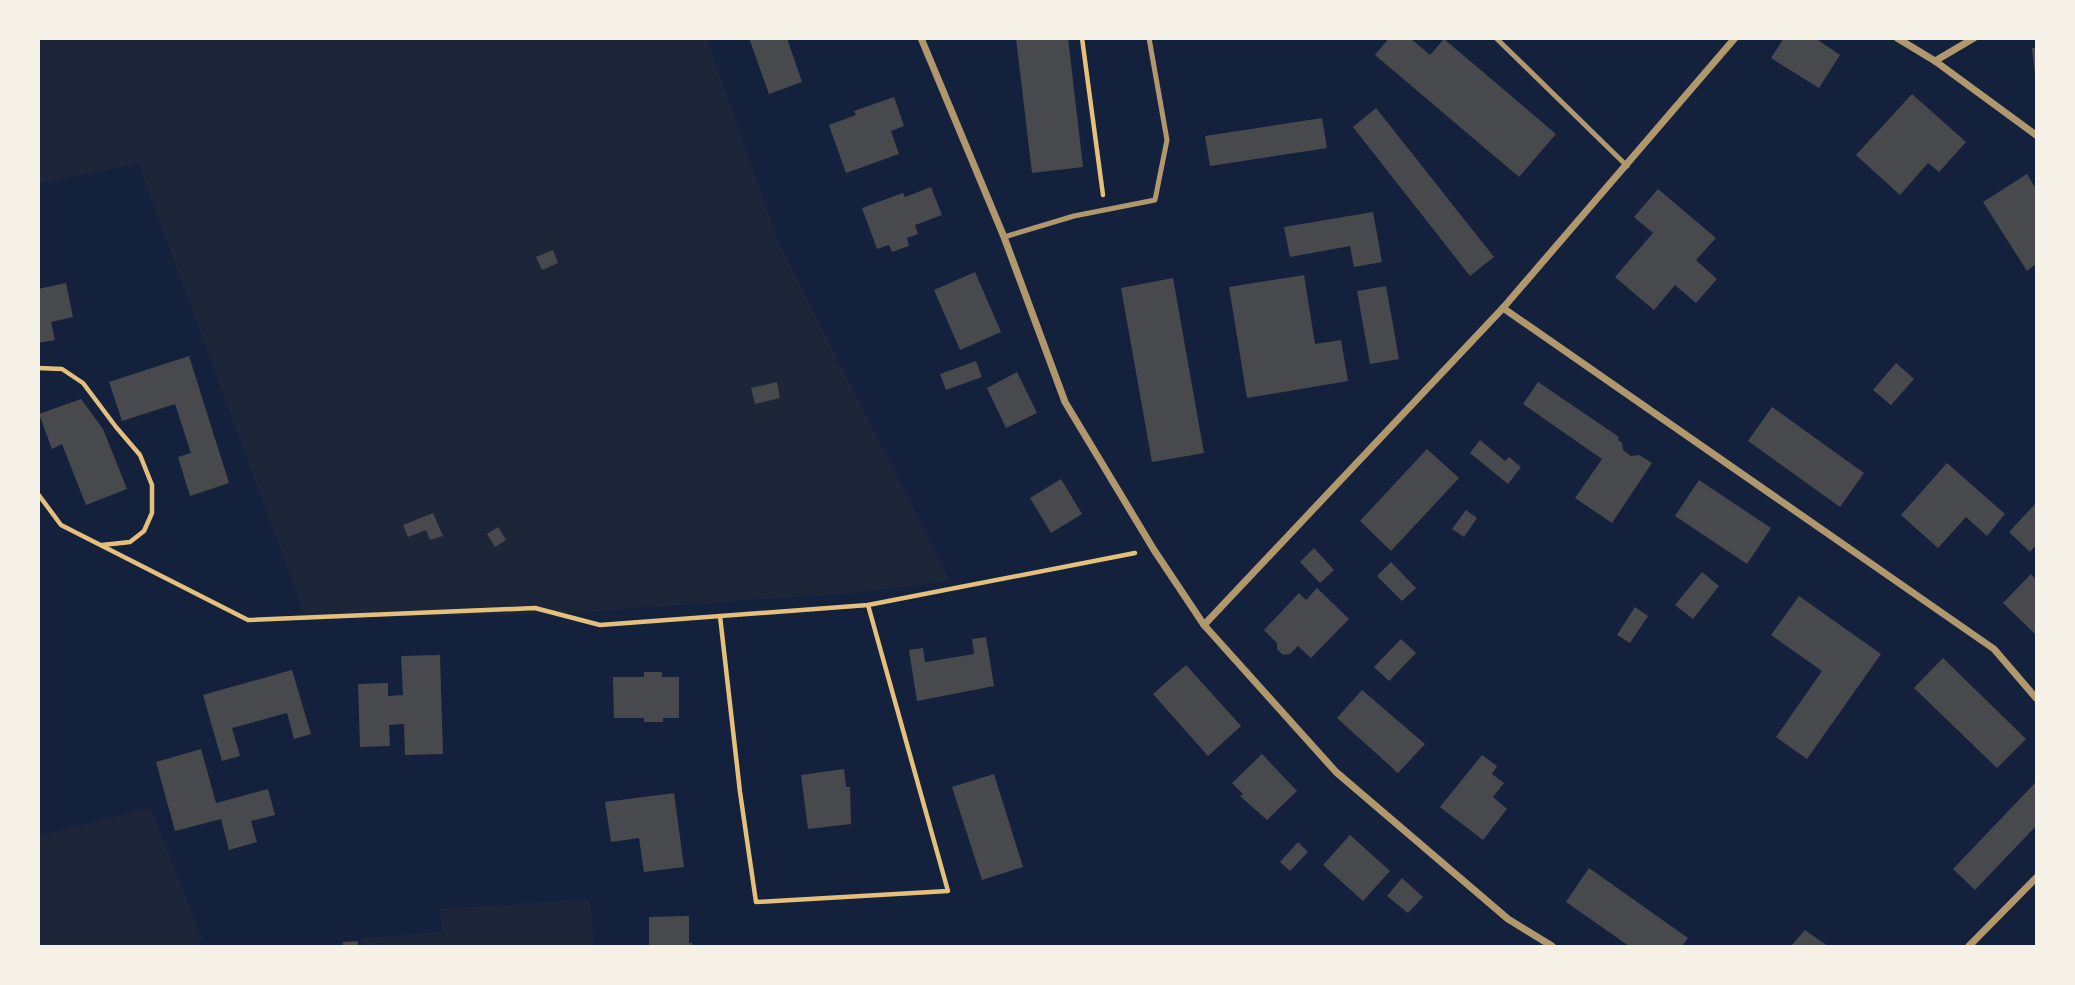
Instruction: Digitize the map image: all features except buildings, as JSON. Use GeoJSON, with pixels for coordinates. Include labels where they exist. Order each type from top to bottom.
{"type":"FeatureCollection","features":[{"type":"Feature","properties":{"kind":"street"},"geometry":{"type":"LineString","coordinates":[[921,38],[1004,237],[1065,402],[1154,550],[1204,625],[1335,772],[1508,919],[1552,947]]}},
{"type":"Feature","properties":{"kind":"street"},"geometry":{"type":"LineString","coordinates":[[1204,625],[1503,308],[1735,38]]}},
{"type":"Feature","properties":{"kind":"street"},"geometry":{"type":"LineString","coordinates":[[1897,38],[1935,61],[2036,135]]}},
{"type":"Feature","properties":{"kind":"street"},"geometry":{"type":"LineString","coordinates":[[1935,61],[1974,38]]}},
{"type":"Feature","properties":{"kind":"street"},"geometry":{"type":"LineString","coordinates":[[1503,308],[1994,649],[2036,698]]}},
{"type":"Feature","properties":{"kind":"street"},"geometry":{"type":"LineString","coordinates":[[1969,947],[2036,878]]}},
{"type":"Feature","properties":{"kind":"lane"},"geometry":{"type":"LineString","coordinates":[[1004,237],[1074,216],[1155,200],[1167,140],[1149,38]]}},
{"type":"Feature","properties":{"kind":"lane"},"geometry":{"type":"LineString","coordinates":[[1496,38],[1627,166]]}},
{"type":"Feature","properties":{"kind":"path"},"geometry":{"type":"LineString","coordinates":[[1082,38],[1105,210]]}},
{"type":"Feature","properties":{"kind":"path"},"geometry":{"type":"LineString","coordinates":[[38,368],[62,369],[83,383],[140,455],[152,485],[152,513],[144,531],[131,542],[101,545]]}},
{"type":"Feature","properties":{"kind":"path"},"geometry":{"type":"LineString","coordinates":[[38,494],[61,525],[248,620],[535,608],[600,625],[868,605],[1154,550]]}},
{"type":"Feature","properties":{"kind":"path"},"geometry":{"type":"LineString","coordinates":[[720,616],[740,792],[756,902],[948,891],[868,605]]}},
{"type":"Feature","properties":{"kind":"shaded area"},"geometry":{"type":"Polygon","coordinates":[[[39,39],[707,39],[777,238],[950,581],[853,593],[557,614],[305,616],[138,164],[39,183],[39,39]]]}},
{"type":"Feature","properties":{"kind":"shaded area"},"geometry":{"type":"Polygon","coordinates":[[[151,808],[201,937],[199,946],[39,946],[39,836],[151,808]]]}},
{"type":"Feature","properties":{"kind":"shaded area"},"geometry":{"type":"Polygon","coordinates":[[[590,899],[594,946],[362,946],[361,938],[442,932],[440,909],[590,899]]]}}]}
